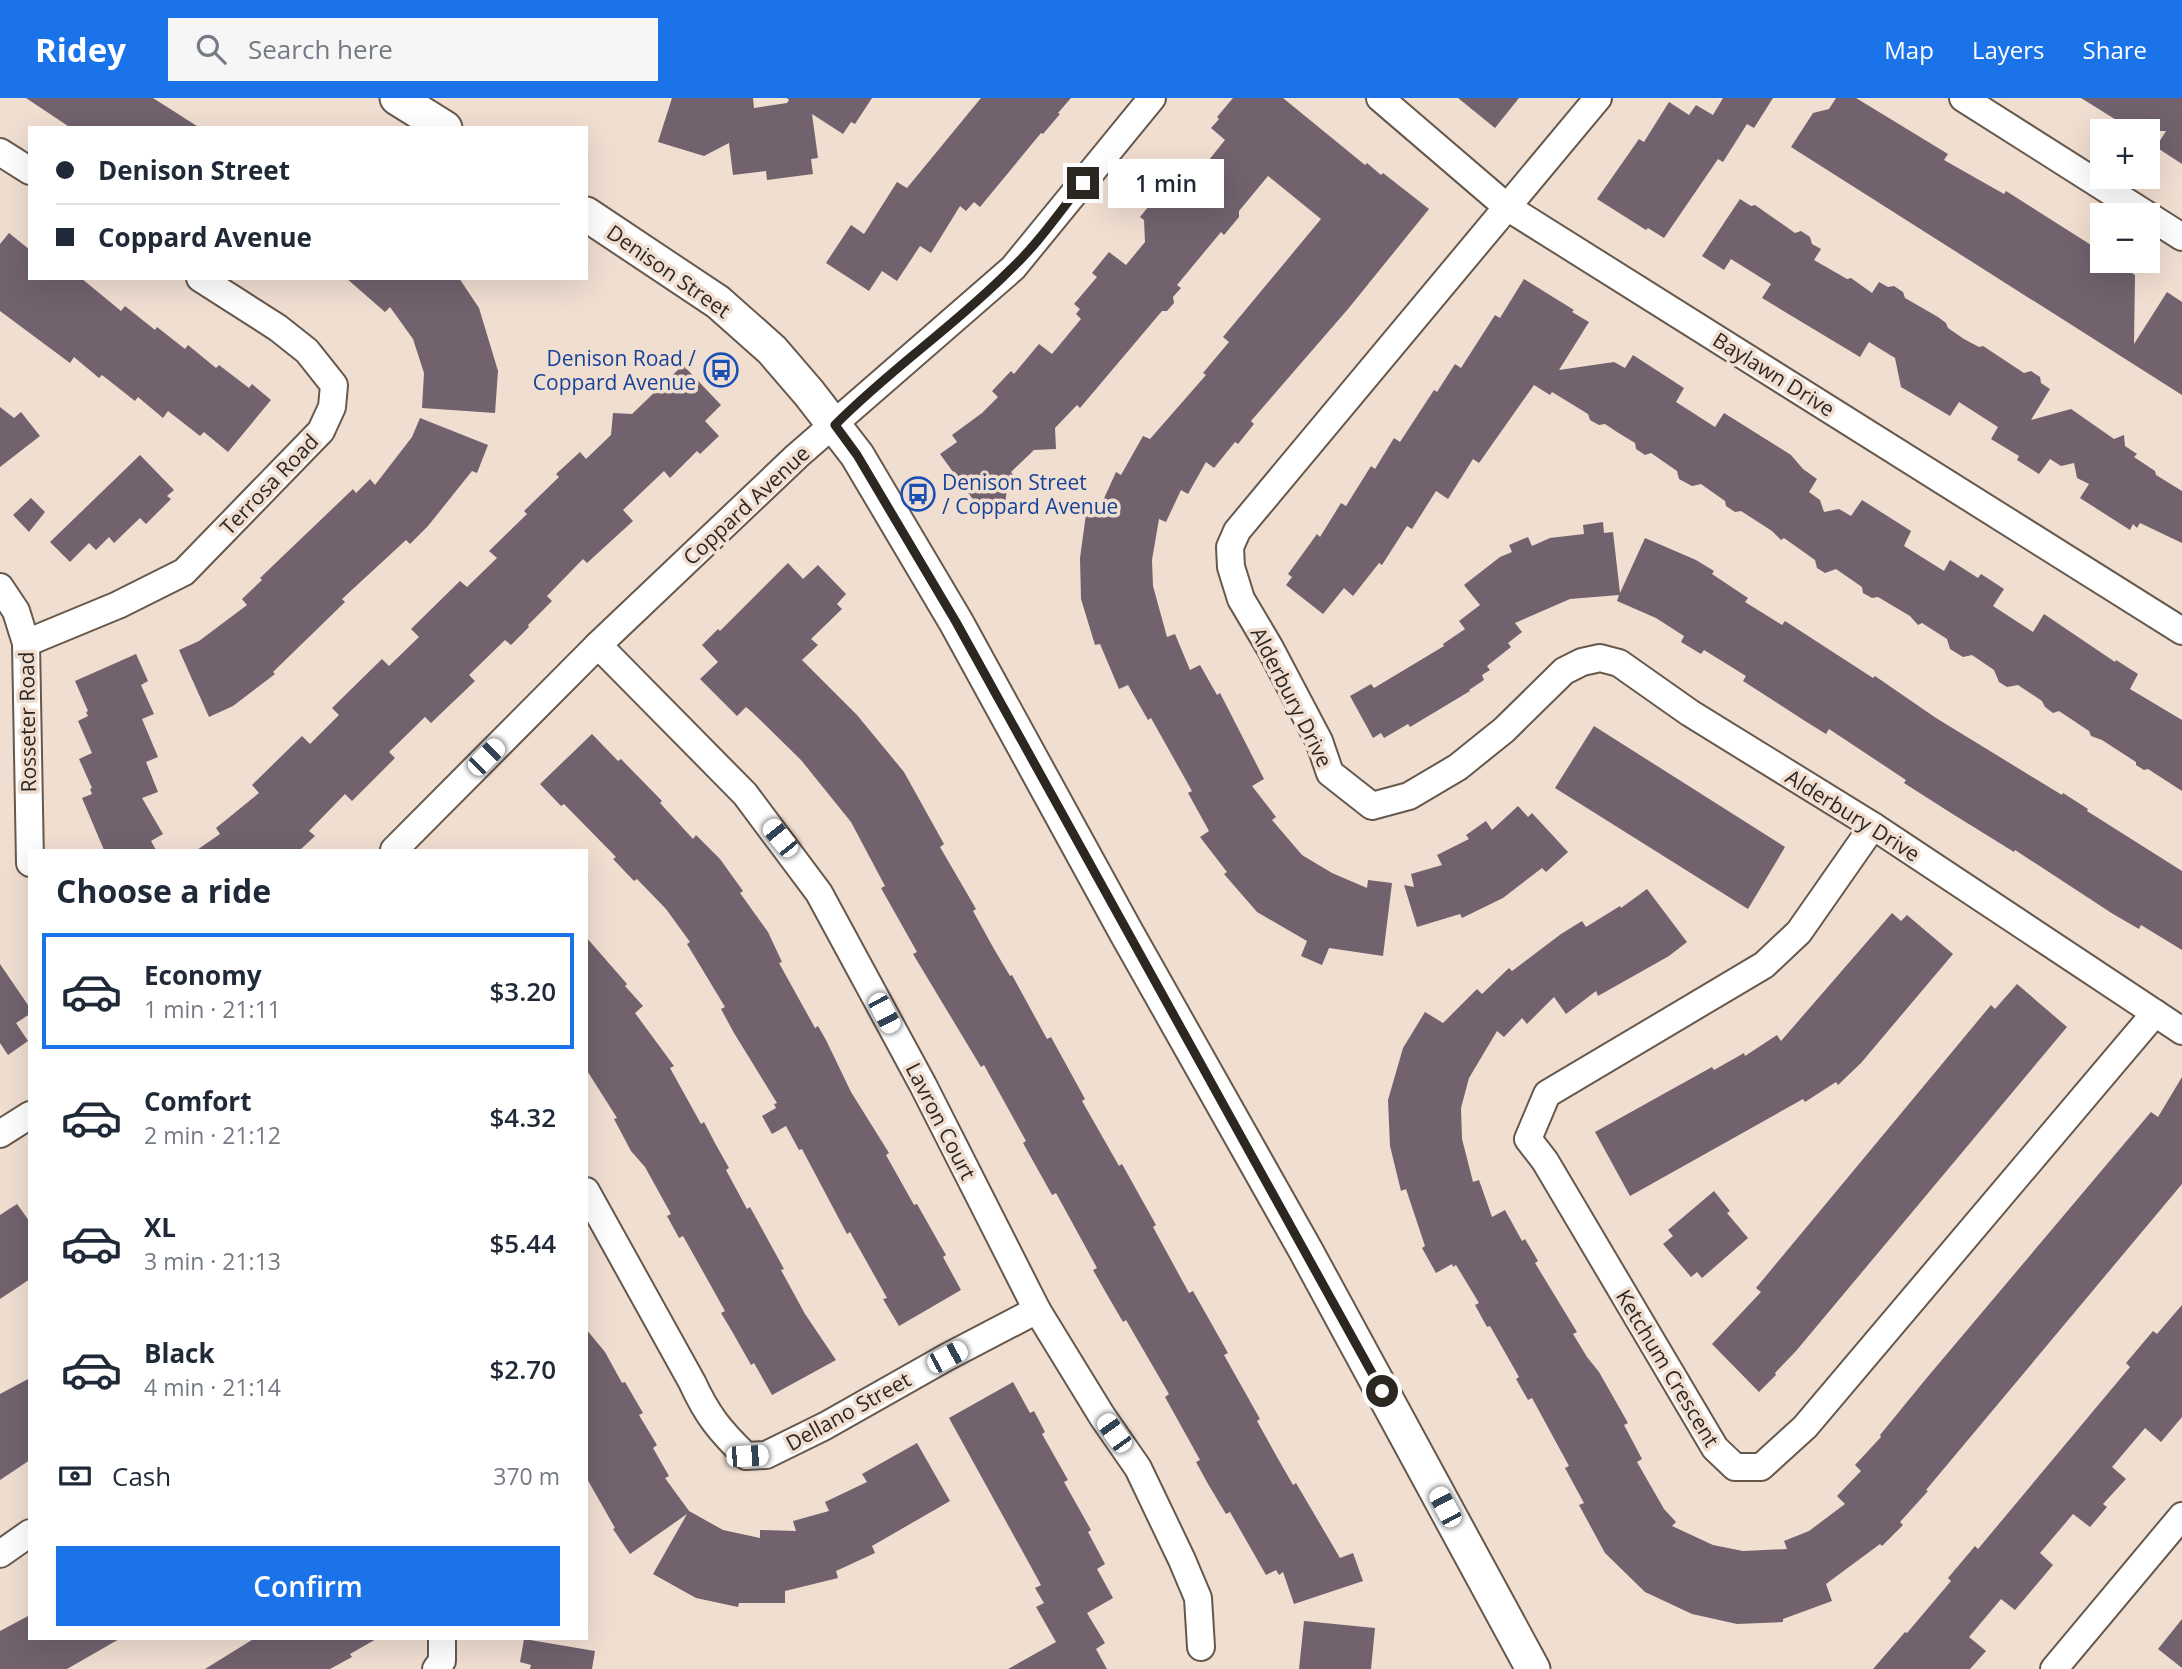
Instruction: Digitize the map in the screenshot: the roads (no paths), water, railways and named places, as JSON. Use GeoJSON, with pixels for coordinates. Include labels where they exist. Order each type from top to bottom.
{"type":"FeatureCollection","features":[{"type":"Feature","properties":{"kind":"street"},"geometry":{"type":"LineString","coordinates":[[397,98],[441,126]]}},
{"type":"Feature","properties":{"kind":"street","name":"Coppard Avenue"},"geometry":{"type":"LineString","coordinates":[[395,849],[598,645],[797,456],[1013,268],[1152,98]]}},
{"type":"Feature","properties":{"kind":"street","name":"Baylawn Drive"},"geometry":{"type":"LineString","coordinates":[[1380,98],[1507,207],[2182,631]]}},
{"type":"Feature","properties":{"kind":"street"},"geometry":{"type":"LineString","coordinates":[[1507,207],[1598,98]]}},
{"type":"Feature","properties":{"kind":"street"},"geometry":{"type":"LineString","coordinates":[[1963,98],[2182,237]]}},
{"type":"Feature","properties":{"kind":"street"},"geometry":{"type":"LineString","coordinates":[[0,152],[28,170]]}},
{"type":"Feature","properties":{"kind":"street","name":"Alderbury Drive"},"geometry":{"type":"LineString","coordinates":[[1507,207],[1237,531],[1230,547],[1231,567],[1241,599],[1319,741],[1330,773],[1372,806],[1409,796],[1458,767],[1504,730],[1564,671],[1600,658],[1619,663],[1690,713],[1873,826],[2182,1031]]}},
{"type":"Feature","properties":{"kind":"street","name":"Denison Street"},"geometry":{"type":"LineString","coordinates":[[588,215],[718,302],[772,350],[857,455],[956,622],[1126,932],[1306,1251],[1533,1669]]}},
{"type":"Feature","properties":{"kind":"street","name":"Terrosa Road"},"geometry":{"type":"LineString","coordinates":[[26,643],[118,605],[184,572],[321,432],[332,407],[334,385],[307,351],[278,328],[203,280]]}},
{"type":"Feature","properties":{"kind":"street","name":"Rosseter Road"},"geometry":{"type":"LineString","coordinates":[[0,587],[16,611],[26,643],[30,849]]}},
{"type":"Feature","properties":{"kind":"street","name":"Lavron Court"},"geometry":{"type":"LineString","coordinates":[[598,645],[745,794],[819,893],[923,1085],[1037,1310],[1102,1416],[1138,1468],[1198,1598],[1201,1647]]}},
{"type":"Feature","properties":{"kind":"street","name":"Ketchum Crescent"},"geometry":{"type":"LineString","coordinates":[[1873,826],[1799,932],[1764,965],[1547,1094],[1528,1139],[1545,1161],[1715,1448],[1735,1468],[1761,1468],[1805,1427],[2155,1013]]}},
{"type":"Feature","properties":{"kind":"street"},"geometry":{"type":"LineString","coordinates":[[0,1134],[28,1116]]}},
{"type":"Feature","properties":{"kind":"street","name":"Dellano Street"},"geometry":{"type":"LineString","coordinates":[[588,1195],[706,1412],[726,1437],[747,1456],[766,1455],[825,1426],[935,1363],[1037,1310]]}},
{"type":"Feature","properties":{"kind":"street"},"geometry":{"type":"LineString","coordinates":[[2054,1669],[2182,1516]]}},
{"type":"Feature","properties":{"kind":"street"},"geometry":{"type":"LineString","coordinates":[[0,1554],[28,1534]]}},
{"type":"Feature","properties":{"kind":"street"},"geometry":{"type":"LineString","coordinates":[[436,1669],[442,1661],[442,1640]]}},
{"type":"Feature","properties":{"kind":"place","name":"Denison Road / Coppard Avenue"},"geometry":{"type":"Point","coordinates":[721,370]}},
{"type":"Feature","properties":{"kind":"place","name":"Denison Street / Coppard Avenue"},"geometry":{"type":"Point","coordinates":[918,494]}}]}
